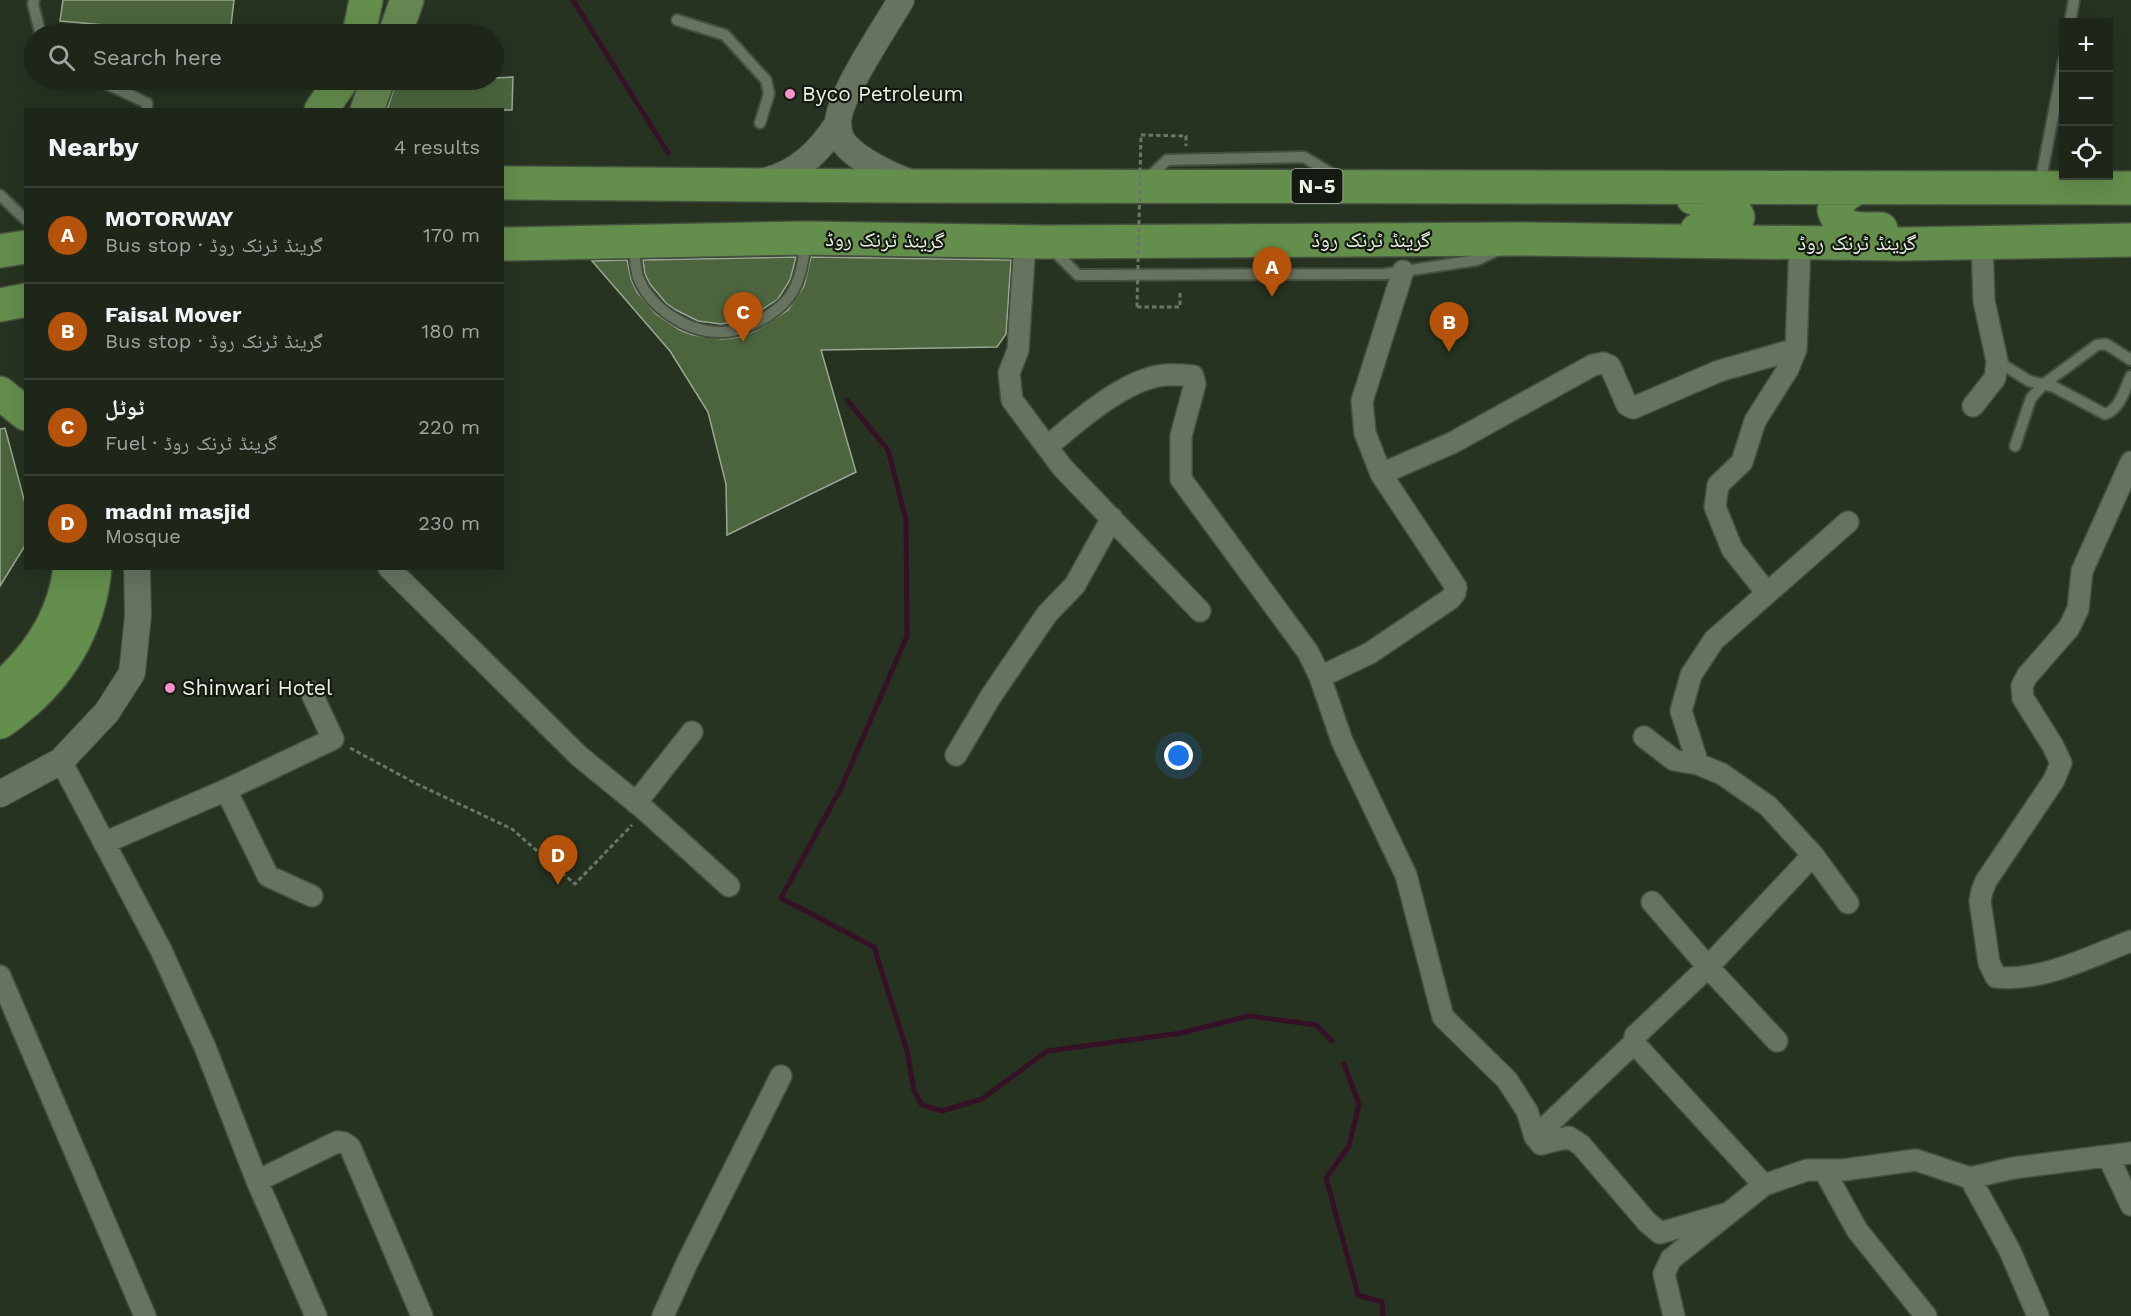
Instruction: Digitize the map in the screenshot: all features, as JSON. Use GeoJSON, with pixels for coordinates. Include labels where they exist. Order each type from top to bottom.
{"type":"FeatureCollection","features":[{"type":"Feature","properties":{"kind":"highway"},"geometry":{"type":"LineString","coordinates":[[361,24],[366,0]]}},
{"type":"Feature","properties":{"kind":"highway"},"geometry":{"type":"LineString","coordinates":[[322,108],[335,90]]}},
{"type":"Feature","properties":{"kind":"highway","name":"N-5"},"geometry":{"type":"LineString","coordinates":[[504,183],[921,186],[2131,188]]}},
{"type":"Feature","properties":{"kind":"highway"},"geometry":{"type":"LineString","coordinates":[[1528,187],[1548,201],[1688,196],[1728,207],[1735,210],[1738,217],[1736,224],[1688,231],[1666,241]]}},
{"type":"Feature","properties":{"kind":"highway"},"geometry":{"type":"LineString","coordinates":[[1857,188],[1843,196],[1834,210],[1836,218],[1845,226],[1853,229],[2087,229],[2125,240]]}},
{"type":"Feature","properties":{"kind":"highway","name":"گرینڈ ٹرنک روڈ"},"geometry":{"type":"LineString","coordinates":[[504,244],[807,238],[1035,242],[1521,239],[1982,243],[2125,240]]}},
{"type":"Feature","properties":{"kind":"highway"},"geometry":{"type":"LineString","coordinates":[[0,251],[24,247]]}},
{"type":"Feature","properties":{"kind":"highway"},"geometry":{"type":"LineString","coordinates":[[0,304],[24,300]]}},
{"type":"Feature","properties":{"kind":"highway"},"geometry":{"type":"LineString","coordinates":[[0,393],[24,412]]}},
{"type":"Feature","properties":{"kind":"highway"},"geometry":{"type":"LineString","coordinates":[[0,689],[34,655],[50,630],[62,604],[70,570]]}},
{"type":"Feature","properties":{"kind":"highway"},"geometry":{"type":"LineString","coordinates":[[0,722],[42,687],[66,657],[84,622],[93,591],[95,570]]}},
{"type":"Feature","properties":{"kind":"main road"},"geometry":{"type":"LineString","coordinates":[[399,24],[407,0]]}},
{"type":"Feature","properties":{"kind":"main road"},"geometry":{"type":"LineString","coordinates":[[368,108],[374,90]]}},
{"type":"Feature","properties":{"kind":"street"},"geometry":{"type":"LineString","coordinates":[[753,184],[778,178],[811,158],[826,141],[838,123],[843,104],[860,69],[901,0]]}},
{"type":"Feature","properties":{"kind":"street"},"geometry":{"type":"LineString","coordinates":[[838,123],[842,140],[859,155],[880,170],[921,186]]}},
{"type":"Feature","properties":{"kind":"street"},"geometry":{"type":"LineString","coordinates":[[1035,242],[1018,350],[1009,373],[1012,400],[1062,467],[1200,611]]}},
{"type":"Feature","properties":{"kind":"street"},"geometry":{"type":"LineString","coordinates":[[1767,593],[1732,549],[1715,507],[1718,485],[1742,462],[1755,422],[1788,369],[1796,349],[1800,243]]}},
{"type":"Feature","properties":{"kind":"street"},"geometry":{"type":"LineString","coordinates":[[1973,406],[1995,378],[1997,361],[1984,301],[1982,243]]}},
{"type":"Feature","properties":{"kind":"street"},"geometry":{"type":"LineString","coordinates":[[1320,677],[1370,653],[1455,593],[1456,587],[1382,474],[1365,433],[1362,401],[1403,271]]}},
{"type":"Feature","properties":{"kind":"street"},"geometry":{"type":"LineString","coordinates":[[1382,474],[1452,443],[1593,365],[1603,363],[1610,366],[1627,405],[1633,408],[1719,371],[1796,349]]}},
{"type":"Feature","properties":{"kind":"street"},"geometry":{"type":"LineString","coordinates":[[1047,447],[1075,423],[1131,385],[1164,375],[1193,376],[1195,384],[1181,436],[1181,479],[1308,652],[1320,677],[1342,741],[1406,875],[1443,1017],[1506,1080],[1527,1111],[1535,1137],[1541,1144],[1569,1137],[1581,1145],[1647,1222],[1660,1233],[1728,1212]]}},
{"type":"Feature","properties":{"kind":"street"},"geometry":{"type":"LineString","coordinates":[[2131,462],[2082,571],[2078,609],[2069,628],[2027,676],[2022,686],[2023,699],[2053,746],[2061,763],[2054,780],[1986,881],[1980,901],[1989,963],[1996,977],[2009,978],[2059,969],[2131,941]]}},
{"type":"Feature","properties":{"kind":"street"},"geometry":{"type":"LineString","coordinates":[[956,755],[991,696],[1041,623],[1075,585],[1112,518]]}},
{"type":"Feature","properties":{"kind":"street"},"geometry":{"type":"LineString","coordinates":[[1698,764],[1681,711],[1692,675],[1714,640],[1848,522]]}},
{"type":"Feature","properties":{"kind":"street"},"geometry":{"type":"LineString","coordinates":[[0,794],[61,761],[107,712],[132,674],[138,616],[137,570]]}},
{"type":"Feature","properties":{"kind":"street"},"geometry":{"type":"LineString","coordinates":[[391,570],[579,756],[640,806],[729,886]]}},
{"type":"Feature","properties":{"kind":"street"},"geometry":{"type":"LineString","coordinates":[[104,843],[226,790],[333,739],[311,692]]}},
{"type":"Feature","properties":{"kind":"street"},"geometry":{"type":"LineString","coordinates":[[640,806],[692,732]]}},
{"type":"Feature","properties":{"kind":"street"},"geometry":{"type":"LineString","coordinates":[[1644,737],[1674,760],[1698,764],[1722,774],[1768,806],[1813,855],[1848,903]]}},
{"type":"Feature","properties":{"kind":"street"},"geometry":{"type":"LineString","coordinates":[[61,761],[161,950],[205,1047],[257,1181],[316,1316]]}},
{"type":"Feature","properties":{"kind":"street"},"geometry":{"type":"LineString","coordinates":[[226,790],[268,876],[312,896]]}},
{"type":"Feature","properties":{"kind":"street"},"geometry":{"type":"LineString","coordinates":[[1535,1137],[1634,1043],[1635,1036],[1708,967],[1813,855]]}},
{"type":"Feature","properties":{"kind":"street"},"geometry":{"type":"LineString","coordinates":[[1652,902],[1708,967],[1777,1041]]}},
{"type":"Feature","properties":{"kind":"street"},"geometry":{"type":"LineString","coordinates":[[0,976],[145,1316]]}},
{"type":"Feature","properties":{"kind":"street"},"geometry":{"type":"LineString","coordinates":[[1634,1043],[1764,1185]]}},
{"type":"Feature","properties":{"kind":"street"},"geometry":{"type":"LineString","coordinates":[[663,1316],[781,1076]]}},
{"type":"Feature","properties":{"kind":"street"},"geometry":{"type":"LineString","coordinates":[[257,1181],[337,1142],[350,1147],[422,1316]]}},
{"type":"Feature","properties":{"kind":"street"},"geometry":{"type":"LineString","coordinates":[[1674,1316],[1664,1274],[1671,1259],[1764,1185],[1807,1170],[1843,1170],[1916,1160],[1970,1178],[2013,1168],[2131,1153]]}},
{"type":"Feature","properties":{"kind":"street"},"geometry":{"type":"LineString","coordinates":[[2108,1156],[2131,1205]]}},
{"type":"Feature","properties":{"kind":"street"},"geometry":{"type":"LineString","coordinates":[[1824,1170],[1857,1230],[1926,1316]]}},
{"type":"Feature","properties":{"kind":"street"},"geometry":{"type":"LineString","coordinates":[[1970,1178],[2010,1251],[2038,1316]]}},
{"type":"Feature","properties":{"kind":"lane"},"geometry":{"type":"LineString","coordinates":[[34,0],[38,24]]}},
{"type":"Feature","properties":{"kind":"lane"},"geometry":{"type":"LineString","coordinates":[[2071,18],[2074,0]]}},
{"type":"Feature","properties":{"kind":"lane"},"geometry":{"type":"LineString","coordinates":[[678,20],[725,35],[766,80],[770,94],[760,123]]}},
{"type":"Feature","properties":{"kind":"lane"},"geometry":{"type":"LineString","coordinates":[[2040,188],[2062,72]]}},
{"type":"Feature","properties":{"kind":"lane"},"geometry":{"type":"LineString","coordinates":[[119,90],[147,103],[147,108]]}},
{"type":"Feature","properties":{"kind":"lane"},"geometry":{"type":"LineString","coordinates":[[0,195],[24,218]]}},
{"type":"Feature","properties":{"kind":"lane"},"geometry":{"type":"LineString","coordinates":[[632,242],[638,277],[657,306],[687,326],[721,332],[756,324],[784,303],[802,273],[807,238]]}},
{"type":"Feature","properties":{"kind":"lane"},"geometry":{"type":"LineString","coordinates":[[1035,242],[1078,275],[1338,275],[1386,274],[1477,260],[1521,239]]}},
{"type":"Feature","properties":{"kind":"lane"},"geometry":{"type":"LineString","coordinates":[[2015,446],[2031,398],[2044,384],[2097,345],[2106,344],[2131,360]]}},
{"type":"Feature","properties":{"kind":"lane"},"geometry":{"type":"LineString","coordinates":[[1997,361],[2028,381],[2063,391],[2105,414],[2112,412],[2116,407],[2131,376]]}},
{"type":"Feature","properties":{"kind":"path"},"geometry":{"type":"LineString","coordinates":[[1180,286],[1180,307],[1137,307],[1141,135],[1186,136]]}},
{"type":"Feature","properties":{"kind":"path"},"geometry":{"type":"LineString","coordinates":[[333,739],[417,784],[512,829],[575,884],[642,815],[640,806]]}},
{"type":"Feature","properties":{"kind":"building"},"geometry":{"type":"Polygon","coordinates":[[[63,0],[234,0],[231,24],[94,24],[60,21],[63,0]]]}},
{"type":"Feature","properties":{"kind":"building"},"geometry":{"type":"Polygon","coordinates":[[[504,77],[513,77],[512,110],[504,110],[504,108],[388,108],[393,90],[504,90],[504,77]]]}},
{"type":"Feature","properties":{"kind":"building"},"geometry":{"type":"Polygon","coordinates":[[[796,257],[790,280],[778,299],[751,317],[721,324],[698,321],[666,303],[650,284],[645,274],[643,260],[796,257]]]}},
{"type":"Feature","properties":{"kind":"building"},"geometry":{"type":"Polygon","coordinates":[[[811,257],[1011,260],[1006,334],[997,347],[821,350],[856,472],[727,535],[726,484],[708,412],[670,351],[592,261],[627,260],[631,279],[637,292],[656,314],[680,330],[693,335],[722,339],[739,337],[757,330],[788,310],[804,286],[811,257]]]}},
{"type":"Feature","properties":{"kind":"building"},"geometry":{"type":"Polygon","coordinates":[[[5,428],[24,499],[24,547],[0,586],[0,429],[5,428]]]}},
{"type":"Feature","properties":{"kind":"waterway"},"geometry":{"type":"LineString","coordinates":[[573,0],[668,153]]}},
{"type":"Feature","properties":{"kind":"waterway"},"geometry":{"type":"LineString","coordinates":[[847,400],[888,450],[906,520],[907,636],[841,788],[781,898],[874,947],[907,1051],[914,1091],[922,1105],[942,1111],[982,1099],[1047,1051],[1181,1033],[1249,1016],[1316,1025],[1332,1041]]}},
{"type":"Feature","properties":{"kind":"waterway"},"geometry":{"type":"LineString","coordinates":[[1344,1064],[1359,1104],[1349,1146],[1326,1178],[1358,1295],[1382,1302],[1383,1316]]}},
{"type":"Feature","properties":{"kind":"place","name":"Byco Petroleum"},"geometry":{"type":"Point","coordinates":[790,94]}},
{"type":"Feature","properties":{"kind":"place","name":"MOTORWAY"},"geometry":{"type":"Point","coordinates":[1272,297]}},
{"type":"Feature","properties":{"kind":"place","name":"ٹوٹل"},"geometry":{"type":"Point","coordinates":[743,342]}},
{"type":"Feature","properties":{"kind":"place","name":"Faisal Mover"},"geometry":{"type":"Point","coordinates":[1449,352]}},
{"type":"Feature","properties":{"kind":"place","name":"Shinwari Hotel"},"geometry":{"type":"Point","coordinates":[170,688]}},
{"type":"Feature","properties":{"kind":"place","name":"madni masjid"},"geometry":{"type":"Point","coordinates":[558,885]}}]}
